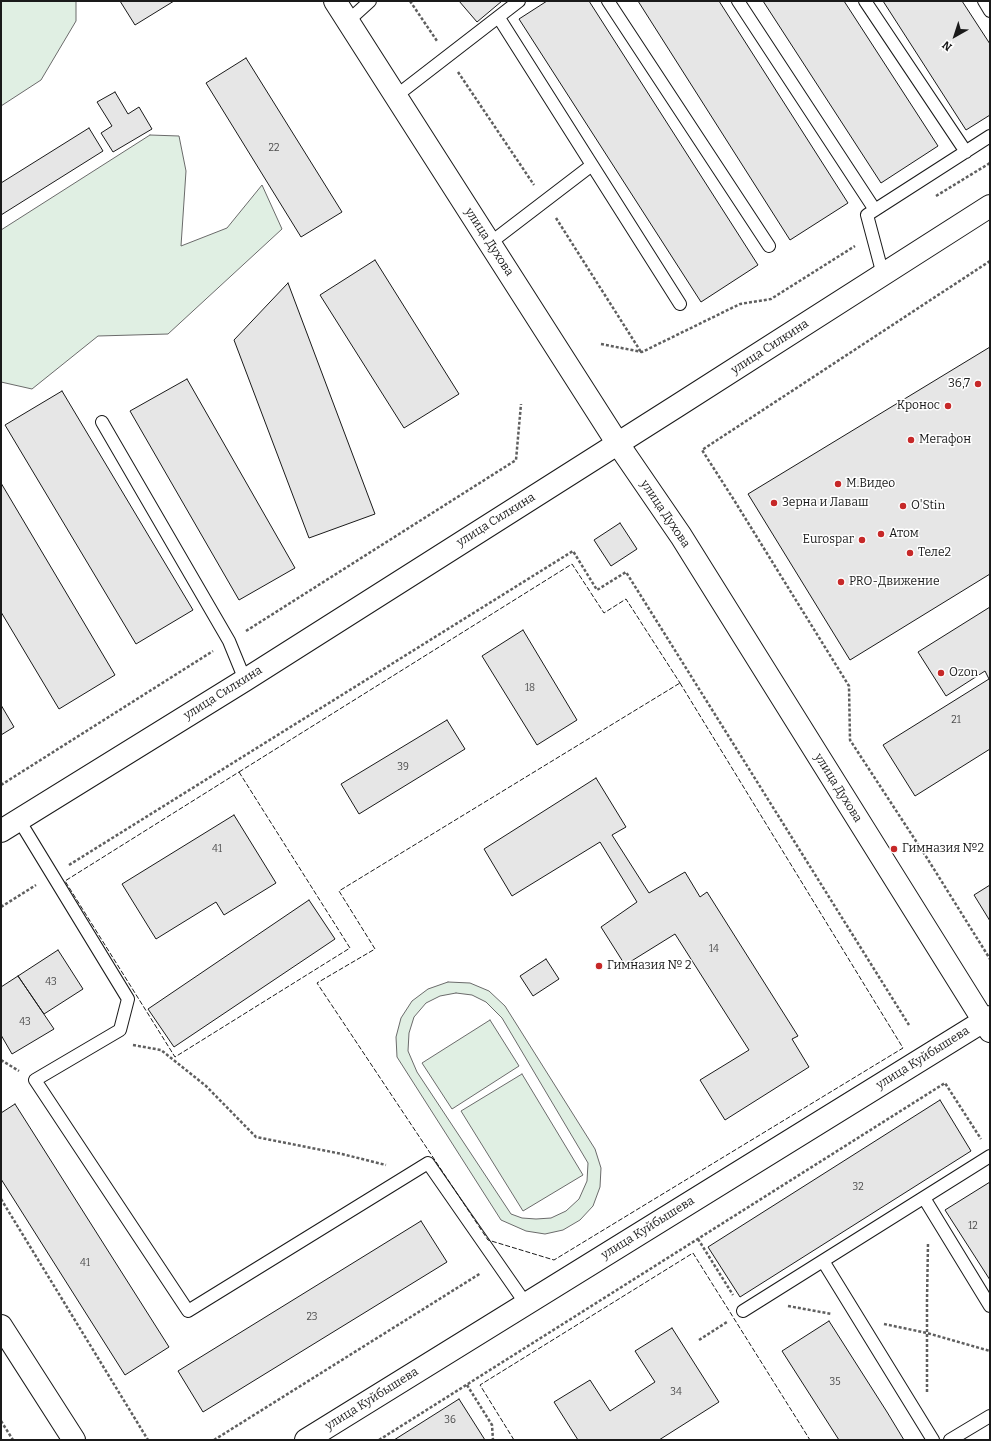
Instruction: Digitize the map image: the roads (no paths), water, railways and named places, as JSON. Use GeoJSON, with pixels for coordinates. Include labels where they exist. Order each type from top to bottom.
{"type":"FeatureCollection","features":[{"type":"Feature","properties":{"kind":"street","name":"улица Духова"},"geometry":{"type":"LineString","coordinates":[[335,1],[618,444],[680,536],[988,1023]]}},
{"type":"Feature","properties":{"kind":"street","name":"улица Силкина"},"geometry":{"type":"LineString","coordinates":[[10,826],[245,680],[990,206]]}},
{"type":"Feature","properties":{"kind":"street","name":"улица Куйбышева"},"geometry":{"type":"LineString","coordinates":[[306,1440],[526,1304],[988,1023]]}},
{"type":"Feature","properties":{"kind":"street"},"geometry":{"type":"LineString","coordinates":[[1,1326],[74,1440]]}},
{"type":"Feature","properties":{"kind":"lane"},"geometry":{"type":"LineString","coordinates":[[348,21],[370,1]]}},
{"type":"Feature","properties":{"kind":"lane"},"geometry":{"type":"LineString","coordinates":[[396,96],[499,18],[519,1]]}},
{"type":"Feature","properties":{"kind":"lane"},"geometry":{"type":"LineString","coordinates":[[608,1],[769,246]]}},
{"type":"Feature","properties":{"kind":"lane"},"geometry":{"type":"LineString","coordinates":[[738,1],[875,210]]}},
{"type":"Feature","properties":{"kind":"lane"},"geometry":{"type":"LineString","coordinates":[[865,1],[966,152]]}},
{"type":"Feature","properties":{"kind":"lane"},"geometry":{"type":"LineString","coordinates":[[984,1],[990,11]]}},
{"type":"Feature","properties":{"kind":"lane"},"geometry":{"type":"LineString","coordinates":[[499,18],[680,304]]}},
{"type":"Feature","properties":{"kind":"lane"},"geometry":{"type":"LineString","coordinates":[[883,275],[867,215],[990,136]]}},
{"type":"Feature","properties":{"kind":"lane"},"geometry":{"type":"LineString","coordinates":[[490,243],[592,165]]}},
{"type":"Feature","properties":{"kind":"lane"},"geometry":{"type":"LineString","coordinates":[[102,422],[229,641],[245,680]]}},
{"type":"Feature","properties":{"kind":"lane"},"geometry":{"type":"LineString","coordinates":[[10,826],[52,875],[128,999],[120,1030],[36,1080],[188,1311],[428,1164],[526,1304]]}},
{"type":"Feature","properties":{"kind":"lane"},"geometry":{"type":"LineString","coordinates":[[744,1311],[822,1261],[926,1202],[990,1156]]}},
{"type":"Feature","properties":{"kind":"lane"},"geometry":{"type":"LineString","coordinates":[[926,1202],[990,1306]]}},
{"type":"Feature","properties":{"kind":"lane"},"geometry":{"type":"LineString","coordinates":[[822,1261],[933,1440]]}},
{"type":"Feature","properties":{"kind":"lane"},"geometry":{"type":"LineString","coordinates":[[950,1440],[990,1416]]}},
{"type":"Feature","properties":{"kind":"place","name":"36,7"},"geometry":{"type":"Point","coordinates":[978,384]}},
{"type":"Feature","properties":{"kind":"place","name":"Кронос"},"geometry":{"type":"Point","coordinates":[948,406]}},
{"type":"Feature","properties":{"kind":"place","name":"Мегафон"},"geometry":{"type":"Point","coordinates":[911,440]}},
{"type":"Feature","properties":{"kind":"place","name":"М.Видео"},"geometry":{"type":"Point","coordinates":[838,484]}},
{"type":"Feature","properties":{"kind":"place","name":"Зерна и Лаваш"},"geometry":{"type":"Point","coordinates":[774,503]}},
{"type":"Feature","properties":{"kind":"place","name":"O'Stin"},"geometry":{"type":"Point","coordinates":[903,506]}},
{"type":"Feature","properties":{"kind":"place","name":"Атом"},"geometry":{"type":"Point","coordinates":[881,534]}},
{"type":"Feature","properties":{"kind":"place","name":"Eurospar"},"geometry":{"type":"Point","coordinates":[862,540]}},
{"type":"Feature","properties":{"kind":"place","name":"Теле2"},"geometry":{"type":"Point","coordinates":[910,553]}},
{"type":"Feature","properties":{"kind":"place","name":"PRO-Движение"},"geometry":{"type":"Point","coordinates":[841,582]}},
{"type":"Feature","properties":{"kind":"place","name":"Ozon"},"geometry":{"type":"Point","coordinates":[941,673]}},
{"type":"Feature","properties":{"kind":"place","name":"Гимназия №2"},"geometry":{"type":"Point","coordinates":[894,849]}},
{"type":"Feature","properties":{"kind":"place","name":"Гимназия № 2"},"geometry":{"type":"Point","coordinates":[599,966]}}]}
